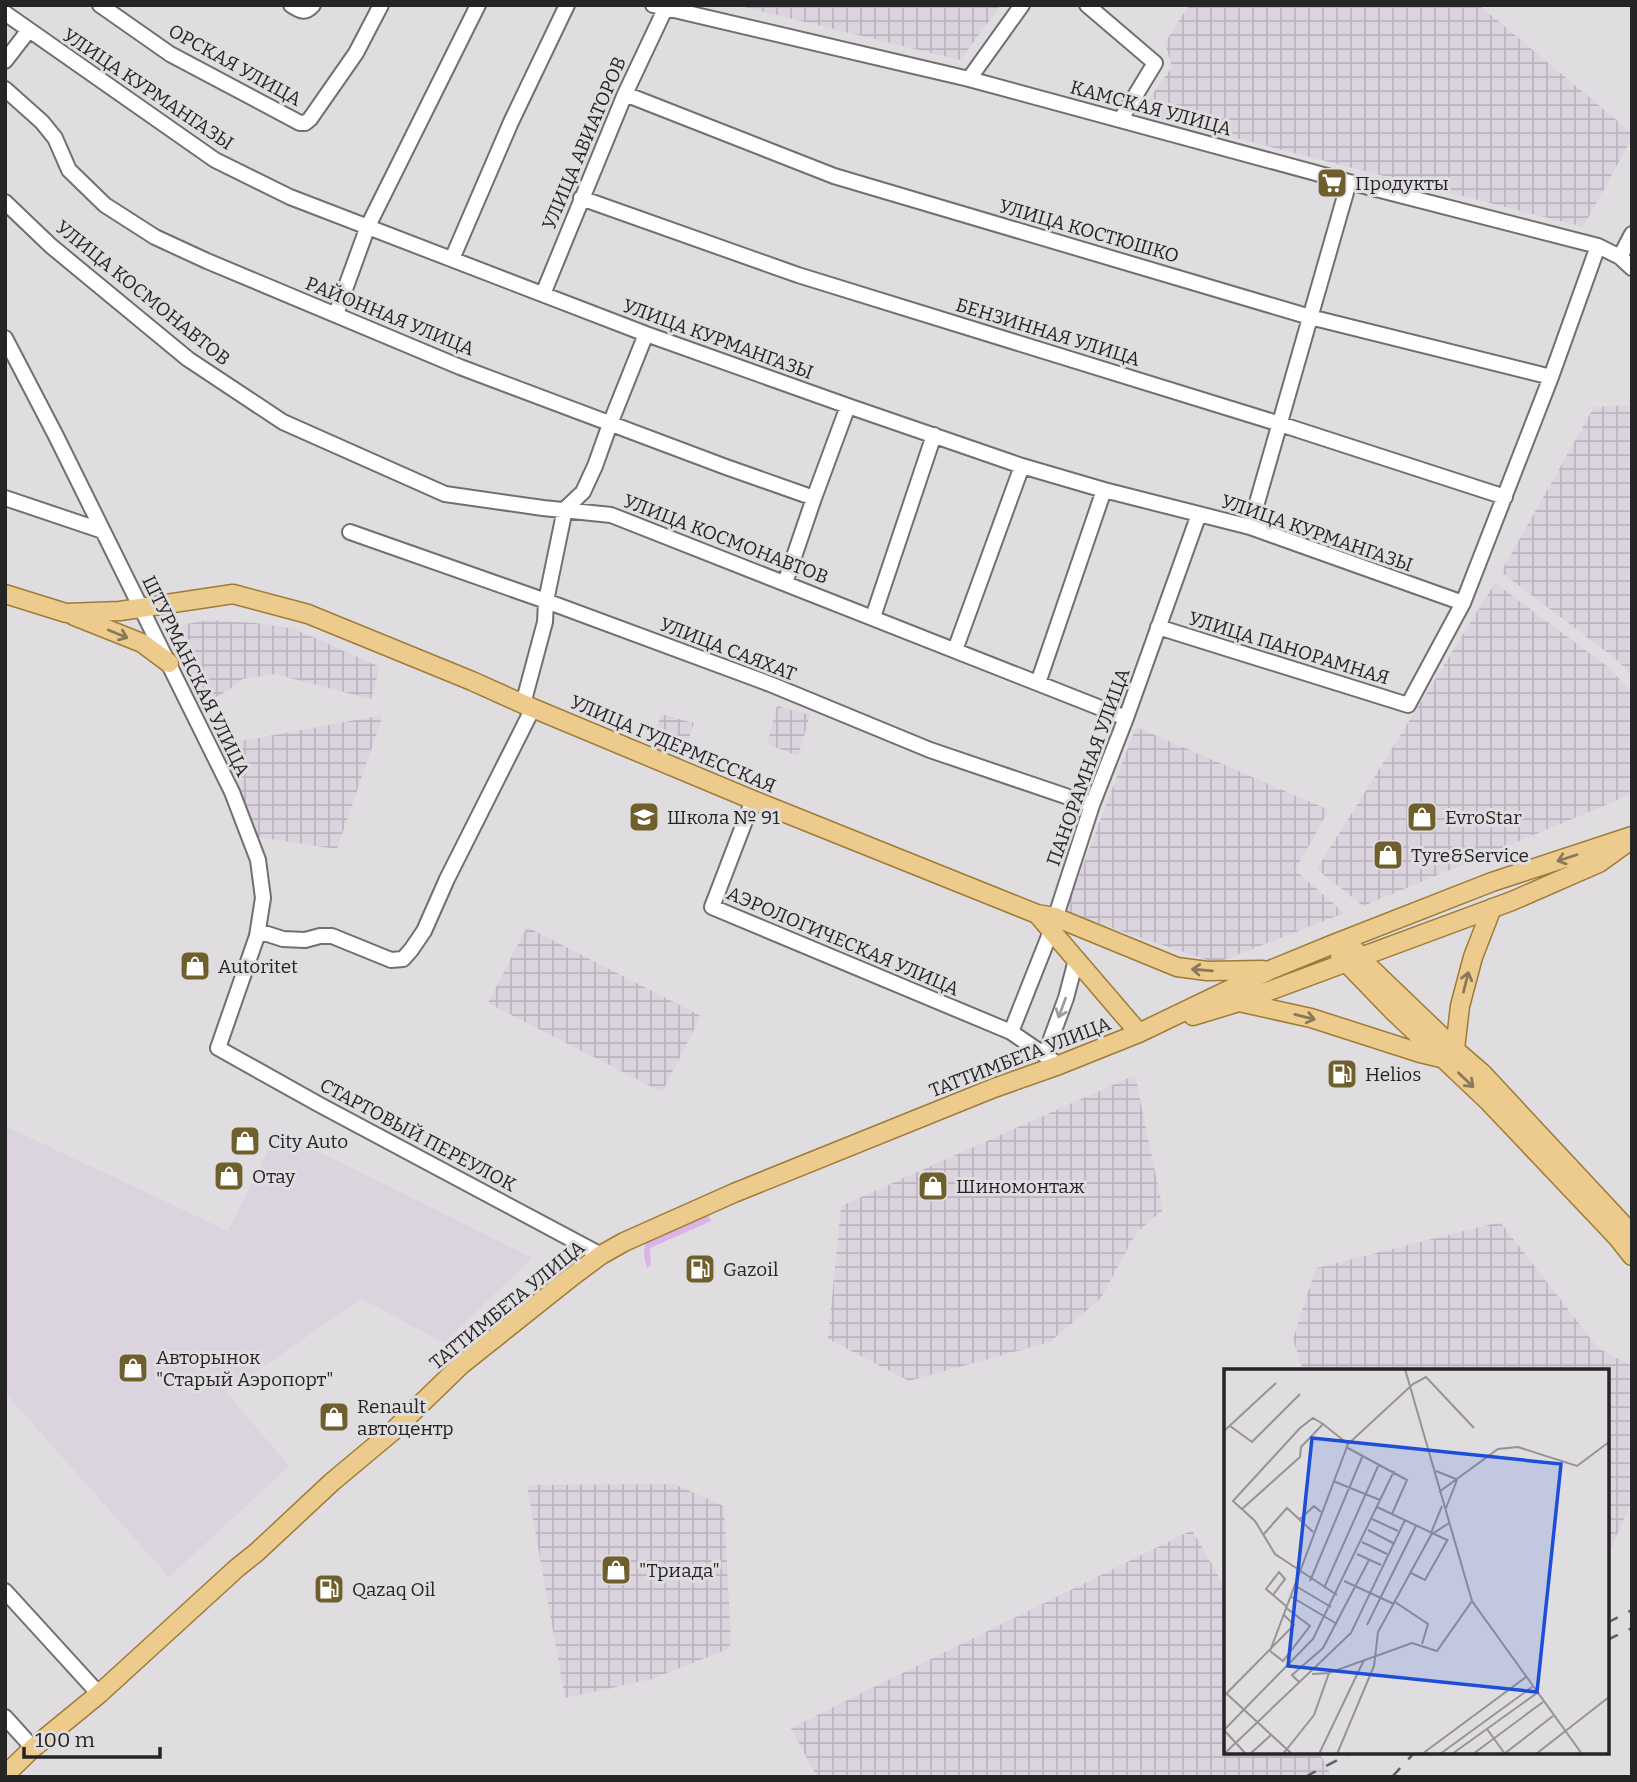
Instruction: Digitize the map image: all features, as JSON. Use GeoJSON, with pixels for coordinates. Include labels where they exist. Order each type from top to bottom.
{"type":"FeatureCollection","features":[{"type":"Feature","properties":{"kind":"main road"},"geometry":{"type":"LineString","coordinates":[[5,594],[64,612],[142,643],[169,663]]}},
{"type":"Feature","properties":{"kind":"main road","name":"УЛИЦА ГУДЕРМЕССКАЯ"},"geometry":{"type":"LineString","coordinates":[[64,612],[120,611],[233,594],[308,614],[753,800],[1037,914],[1053,924],[1076,960],[1139,1033]]}},
{"type":"Feature","properties":{"kind":"main road"},"geometry":{"type":"LineString","coordinates":[[1139,1033],[1239,1002],[1512,901],[1599,863],[1632,838]]}},
{"type":"Feature","properties":{"kind":"main road"},"geometry":{"type":"LineString","coordinates":[[1139,1033],[1270,970],[1339,942],[1492,883],[1632,838]]}},
{"type":"Feature","properties":{"kind":"main road"},"geometry":{"type":"LineString","coordinates":[[1449,1054],[1473,957],[1492,908]]}},
{"type":"Feature","properties":{"kind":"main road"},"geometry":{"type":"LineString","coordinates":[[1053,924],[1177,967],[1207,971],[1270,970]]}},
{"type":"Feature","properties":{"kind":"main road"},"geometry":{"type":"LineString","coordinates":[[1339,942],[1353,960],[1449,1054],[1489,1102],[1632,1256]]}},
{"type":"Feature","properties":{"kind":"main road"},"geometry":{"type":"LineString","coordinates":[[1239,1002],[1311,1018],[1420,1053],[1449,1054],[1482,1073],[1632,1234]]}},
{"type":"Feature","properties":{"kind":"main road","name":"ТАТТИМБЕТА УЛИЦА"},"geometry":{"type":"LineString","coordinates":[[5,1775],[33,1748],[99,1694],[332,1482],[393,1431],[461,1365],[601,1255],[712,1203],[982,1093],[1052,1060],[1139,1033]]}},
{"type":"Feature","properties":{"kind":"street","name":"ОРСКАЯ УЛИЦА"},"geometry":{"type":"LineString","coordinates":[[100,5],[170,54],[300,123],[310,120],[349,64],[381,5]]}},
{"type":"Feature","properties":{"kind":"street"},"geometry":{"type":"LineString","coordinates":[[291,5],[300,11],[313,5]]}},
{"type":"Feature","properties":{"kind":"street"},"geometry":{"type":"LineString","coordinates":[[336,314],[368,226],[478,5]]}},
{"type":"Feature","properties":{"kind":"street"},"geometry":{"type":"LineString","coordinates":[[452,259],[511,122],[567,5]]}},
{"type":"Feature","properties":{"kind":"street"},"geometry":{"type":"LineString","coordinates":[[969,79],[1022,5]]}},
{"type":"Feature","properties":{"kind":"street"},"geometry":{"type":"LineString","coordinates":[[1087,5],[1156,63],[1121,119]]}},
{"type":"Feature","properties":{"kind":"street","name":"КАМСКАЯ УЛИЦА"},"geometry":{"type":"LineString","coordinates":[[661,6],[969,79],[1598,246],[1620,257],[1632,268]]}},
{"type":"Feature","properties":{"kind":"street","name":"УЛИЦА АВИАТОРОВ"},"geometry":{"type":"LineString","coordinates":[[542,294],[661,6]]}},
{"type":"Feature","properties":{"kind":"street","name":"УЛИЦА КУРМАНГАЗЫ"},"geometry":{"type":"LineString","coordinates":[[5,13],[215,160],[290,197],[646,334],[848,406],[1022,466],[1250,527],[1463,603]]}},
{"type":"Feature","properties":{"kind":"street"},"geometry":{"type":"LineString","coordinates":[[5,61],[29,30]]}},
{"type":"Feature","properties":{"kind":"street","name":"РАЙОННАЯ УЛИЦА"},"geometry":{"type":"LineString","coordinates":[[5,89],[42,122],[54,138],[69,170],[105,205],[155,237],[460,367],[814,498]]}},
{"type":"Feature","properties":{"kind":"street","name":"УЛИЦА КОСТЮШКО"},"geometry":{"type":"LineString","coordinates":[[625,94],[834,176],[1310,317],[1551,377]]}},
{"type":"Feature","properties":{"kind":"street"},"geometry":{"type":"LineString","coordinates":[[1250,527],[1349,182]]}},
{"type":"Feature","properties":{"kind":"street","name":"БЕНЗИННАЯ УЛИЦА"},"geometry":{"type":"LineString","coordinates":[[581,198],[798,275],[1505,496]]}},
{"type":"Feature","properties":{"kind":"street","name":"УЛИЦА КОСМОНАВТОВ"},"geometry":{"type":"LineString","coordinates":[[5,202],[51,246],[188,359],[283,422],[445,494],[611,515],[1126,718]]}},
{"type":"Feature","properties":{"kind":"street"},"geometry":{"type":"LineString","coordinates":[[1620,257],[1632,234]]}},
{"type":"Feature","properties":{"kind":"street"},"geometry":{"type":"LineString","coordinates":[[1463,603],[1551,377],[1598,246]]}},
{"type":"Feature","properties":{"kind":"street"},"geometry":{"type":"LineString","coordinates":[[258,931],[283,939],[305,940],[332,936],[391,960],[403,959],[424,931],[528,706],[565,509],[583,492],[646,334]]}},
{"type":"Feature","properties":{"kind":"street","name":"ШТУРМАНСКАЯ УЛИЦА"},"geometry":{"type":"LineString","coordinates":[[5,338],[232,792],[258,859],[263,898],[258,931],[218,1048]]}},
{"type":"Feature","properties":{"kind":"street"},"geometry":{"type":"LineString","coordinates":[[785,583],[848,406]]}},
{"type":"Feature","properties":{"kind":"street"},"geometry":{"type":"LineString","coordinates":[[873,617],[934,435]]}},
{"type":"Feature","properties":{"kind":"street"},"geometry":{"type":"LineString","coordinates":[[955,650],[1022,466]]}},
{"type":"Feature","properties":{"kind":"street"},"geometry":{"type":"LineString","coordinates":[[1038,683],[1104,490]]}},
{"type":"Feature","properties":{"kind":"street"},"geometry":{"type":"LineString","coordinates":[[5,498],[103,531]]}},
{"type":"Feature","properties":{"kind":"street","name":"ПАНОРАМНАЯ УЛИЦА"},"geometry":{"type":"LineString","coordinates":[[1011,1032],[1053,924],[1091,806],[1126,718],[1199,514]]}},
{"type":"Feature","properties":{"kind":"street","name":"УЛИЦА САЯХАТ"},"geometry":{"type":"LineString","coordinates":[[350,532],[770,684],[930,750],[1091,806]]}},
{"type":"Feature","properties":{"kind":"street","name":"УЛИЦА ПАНОРАМНАЯ"},"geometry":{"type":"LineString","coordinates":[[1158,627],[1408,705],[1463,603]]}},
{"type":"Feature","properties":{"kind":"street","name":"АЭРОЛОГИЧЕСКАЯ УЛИЦА"},"geometry":{"type":"LineString","coordinates":[[753,800],[712,907],[1011,1032],[1052,1060]]}},
{"type":"Feature","properties":{"kind":"street"},"geometry":{"type":"LineString","coordinates":[[1052,1060],[1076,960]]}},
{"type":"Feature","properties":{"kind":"street","name":"СТАРТОВЫЙ ПЕРЕУЛОК"},"geometry":{"type":"LineString","coordinates":[[218,1048],[601,1255]]}},
{"type":"Feature","properties":{"kind":"street"},"geometry":{"type":"LineString","coordinates":[[5,1591],[99,1694]]}},
{"type":"Feature","properties":{"kind":"street"},"geometry":{"type":"LineString","coordinates":[[5,1717],[33,1748]]}},
{"type":"Feature","properties":{"kind":"shaded area"},"geometry":{"type":"Polygon","coordinates":[[[736,5],[1001,5],[960,60],[736,5]]]}},
{"type":"Feature","properties":{"kind":"shaded area"},"geometry":{"type":"Polygon","coordinates":[[[1189,5],[1479,5],[1632,133],[1632,138],[1583,227],[1139,113],[1172,67],[1165,43],[1189,5]]]}},
{"type":"Feature","properties":{"kind":"shaded area"},"geometry":{"type":"Polygon","coordinates":[[[1632,405],[1632,676],[1616,659],[1501,572],[1594,407],[1632,405]]]}},
{"type":"Feature","properties":{"kind":"shaded area"},"geometry":{"type":"Polygon","coordinates":[[[1495,583],[1607,666],[1632,693],[1632,794],[1363,906],[1317,869],[1495,583]]]}},
{"type":"Feature","properties":{"kind":"shaded area"},"geometry":{"type":"Polygon","coordinates":[[[207,620],[292,628],[380,667],[371,699],[275,674],[242,679],[201,706],[163,629],[207,620]]]}},
{"type":"Feature","properties":{"kind":"shaded area"},"geometry":{"type":"Polygon","coordinates":[[[777,706],[810,715],[798,756],[767,744],[777,706]]]}},
{"type":"Feature","properties":{"kind":"shaded area"},"geometry":{"type":"Polygon","coordinates":[[[661,714],[694,723],[681,764],[650,752],[661,714]]]}},
{"type":"Feature","properties":{"kind":"shaded area"},"geometry":{"type":"Polygon","coordinates":[[[383,715],[337,849],[257,837],[225,744],[383,715]]]}},
{"type":"Feature","properties":{"kind":"shaded area"},"geometry":{"type":"Polygon","coordinates":[[[1136,727],[1329,810],[1295,870],[1344,913],[1216,963],[1065,912],[1136,727]]]}},
{"type":"Feature","properties":{"kind":"shaded area"},"geometry":{"type":"Polygon","coordinates":[[[527,927],[701,1016],[662,1092],[488,1003],[527,927]]]}},
{"type":"Feature","properties":{"kind":"shaded area"},"geometry":{"type":"Polygon","coordinates":[[[1135,1075],[1163,1210],[1136,1233],[1101,1298],[1050,1342],[909,1381],[828,1339],[841,1206],[1135,1075]]]}},
{"type":"Feature","properties":{"kind":"shaded area","name":"Авторынок \"Старый Аэропорт\""},"geometry":{"type":"Polygon","coordinates":[[[5,1126],[228,1231],[277,1131],[532,1258],[444,1343],[362,1299],[226,1392],[289,1466],[169,1577],[5,1393],[5,1126]]]}},
{"type":"Feature","properties":{"kind":"shaded area"},"geometry":{"type":"Polygon","coordinates":[[[708,1215],[711,1221],[650,1248],[651,1265],[647,1268],[645,1242],[708,1215]]]}},
{"type":"Feature","properties":{"kind":"shaded area"},"geometry":{"type":"Polygon","coordinates":[[[1500,1222],[1598,1348],[1632,1366],[1632,1501],[1609,1553],[1609,1369],[1302,1369],[1293,1339],[1316,1268],[1500,1222]]]}},
{"type":"Feature","properties":{"kind":"shaded area"},"geometry":{"type":"Polygon","coordinates":[[[674,1484],[724,1506],[731,1643],[728,1649],[652,1679],[565,1698],[527,1485],[674,1484]]]}},
{"type":"Feature","properties":{"kind":"shaded area"},"geometry":{"type":"Polygon","coordinates":[[[1192,1530],[1224,1586],[1224,1754],[1320,1754],[1330,1773],[1329,1777],[817,1777],[791,1728],[1192,1530]]]}},
{"type":"Feature","properties":{"kind":"railway"},"geometry":{"type":"LineString","coordinates":[[1609,1622],[1632,1610]]}},
{"type":"Feature","properties":{"kind":"railway"},"geometry":{"type":"LineString","coordinates":[[1609,1639],[1632,1628]]}},
{"type":"Feature","properties":{"kind":"railway"},"geometry":{"type":"LineString","coordinates":[[1305,1777],[1349,1754]]}},
{"type":"Feature","properties":{"kind":"railway"},"geometry":{"type":"LineString","coordinates":[[1392,1777],[1413,1754]]}},
{"type":"Feature","properties":{"kind":"place","name":"Продукты"},"geometry":{"type":"Point","coordinates":[1332,183]}},
{"type":"Feature","properties":{"kind":"place","name":"Школа № 91"},"geometry":{"type":"Point","coordinates":[644,817]}},
{"type":"Feature","properties":{"kind":"place","name":"EvroStar"},"geometry":{"type":"Point","coordinates":[1422,817]}},
{"type":"Feature","properties":{"kind":"place","name":"Tyre&Service"},"geometry":{"type":"Point","coordinates":[1388,855]}},
{"type":"Feature","properties":{"kind":"place","name":"Autoritet"},"geometry":{"type":"Point","coordinates":[195,966]}},
{"type":"Feature","properties":{"kind":"place","name":"Helios"},"geometry":{"type":"Point","coordinates":[1342,1074]}},
{"type":"Feature","properties":{"kind":"place","name":"City Auto"},"geometry":{"type":"Point","coordinates":[245,1141]}},
{"type":"Feature","properties":{"kind":"place","name":"Отау"},"geometry":{"type":"Point","coordinates":[229,1176]}},
{"type":"Feature","properties":{"kind":"place","name":"Шиномонтаж"},"geometry":{"type":"Point","coordinates":[933,1186]}},
{"type":"Feature","properties":{"kind":"place","name":"Gazoil"},"geometry":{"type":"Point","coordinates":[700,1269]}},
{"type":"Feature","properties":{"kind":"place","name":"Авторынок \"Старый Аэропорт\""},"geometry":{"type":"Point","coordinates":[133,1368]}},
{"type":"Feature","properties":{"kind":"place","name":"Renault автоцентр"},"geometry":{"type":"Point","coordinates":[334,1417]}},
{"type":"Feature","properties":{"kind":"place","name":"\"Триада\""},"geometry":{"type":"Point","coordinates":[616,1570]}},
{"type":"Feature","properties":{"kind":"place","name":"Qazaq Oil"},"geometry":{"type":"Point","coordinates":[329,1589]}}]}
